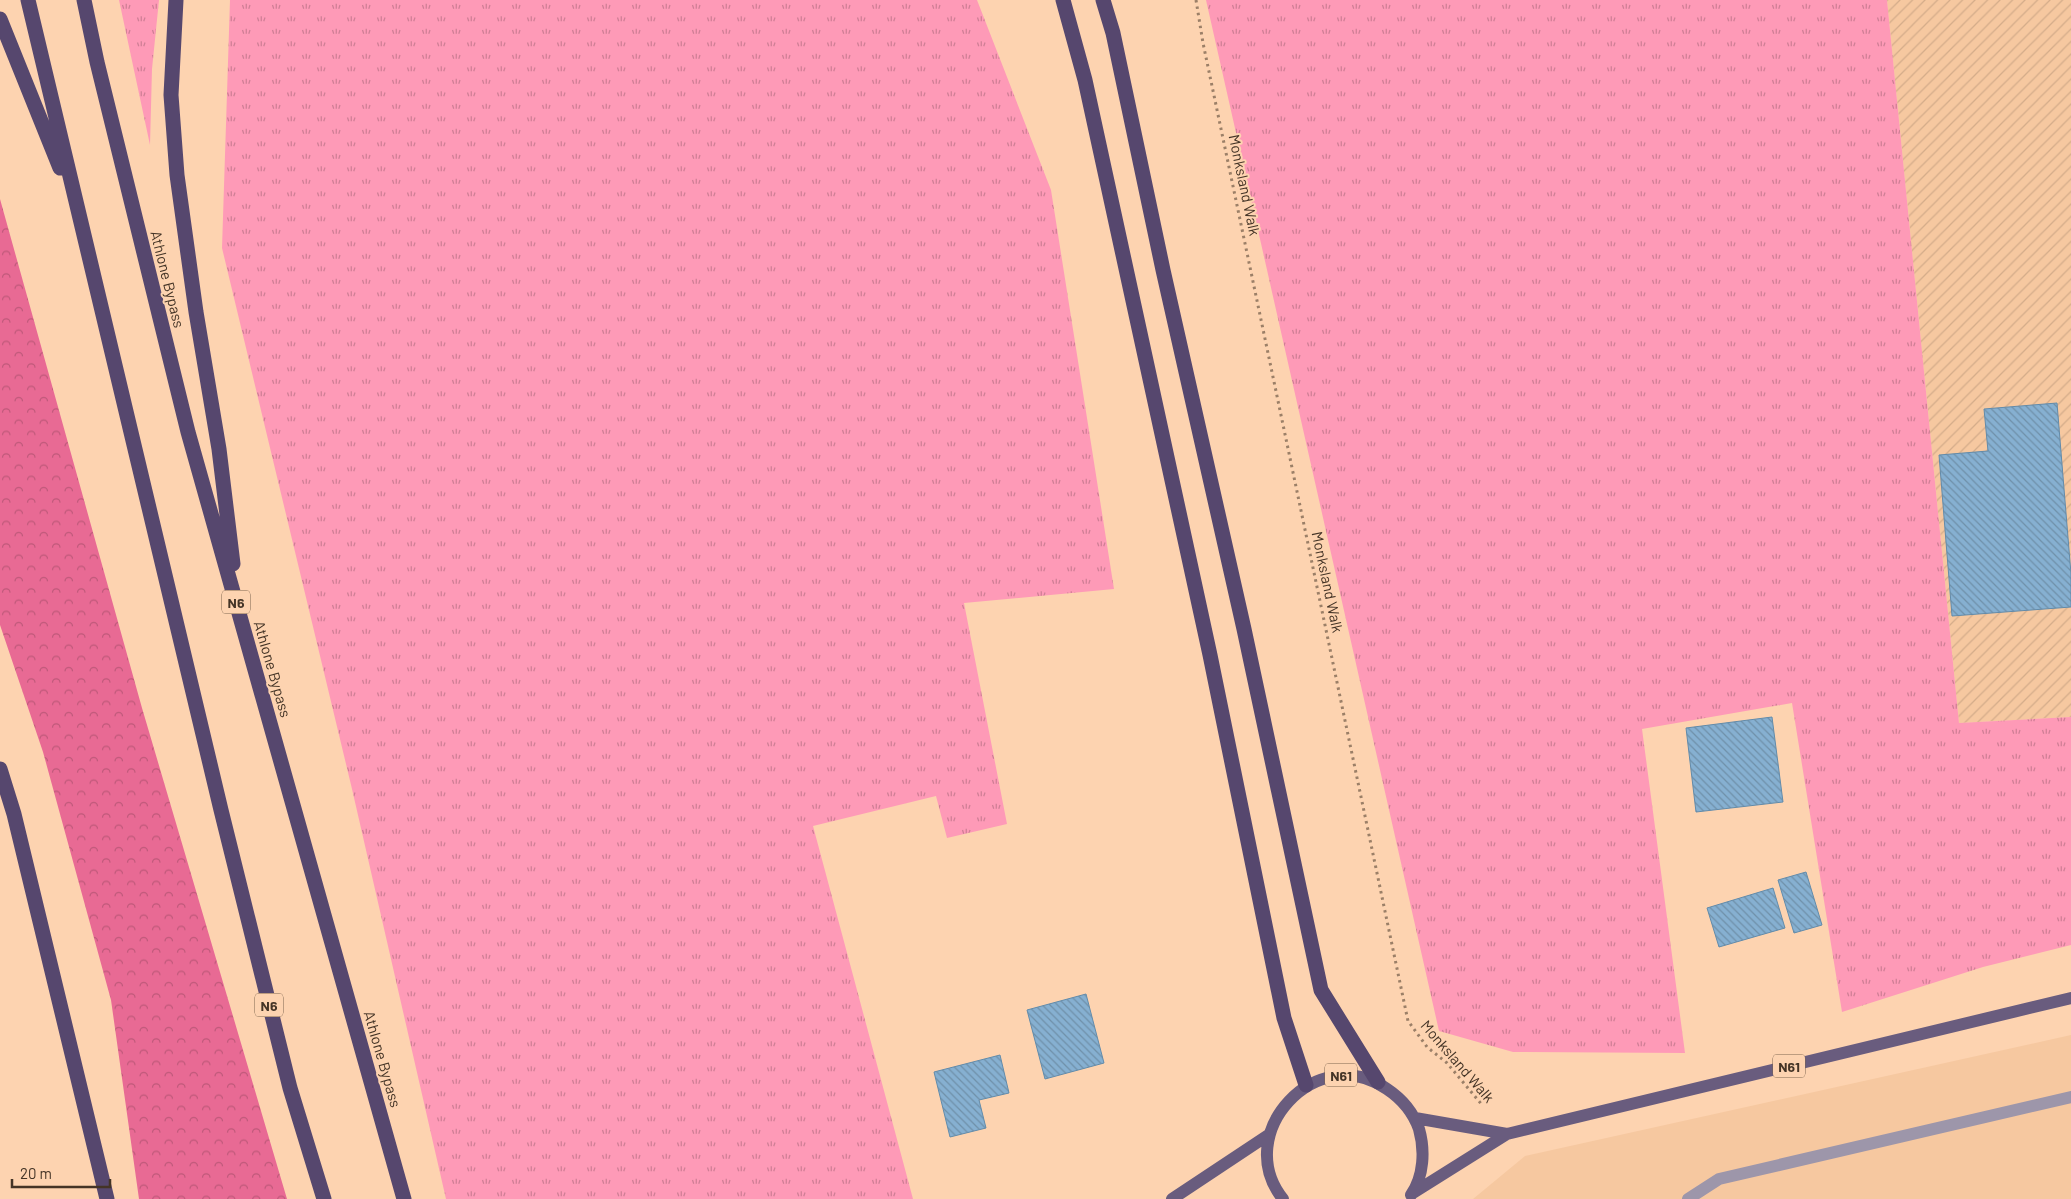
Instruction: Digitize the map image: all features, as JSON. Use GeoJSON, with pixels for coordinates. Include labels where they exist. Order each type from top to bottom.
{"type":"FeatureCollection","features":[{"type":"Feature","properties":{"kind":"highway","name":"N6"},"geometry":{"type":"LineString","coordinates":[[28,0],[221,810],[287,1078],[324,1199]]}},
{"type":"Feature","properties":{"kind":"highway","name":"Athlone Bypass"},"geometry":{"type":"LineString","coordinates":[[84,0],[99,72],[188,432],[404,1199]]}},
{"type":"Feature","properties":{"kind":"highway"},"geometry":{"type":"LineString","coordinates":[[176,0],[171,95],[177,175],[196,312],[219,450],[238,611]]}},
{"type":"Feature","properties":{"kind":"highway"},"geometry":{"type":"LineString","coordinates":[[1063,0],[1094,118],[1210,654],[1284,1018],[1306,1085]]}},
{"type":"Feature","properties":{"kind":"highway"},"geometry":{"type":"LineString","coordinates":[[1103,0],[1113,33],[1321,990],[1378,1082]]}},
{"type":"Feature","properties":{"kind":"highway"},"geometry":{"type":"LineString","coordinates":[[0,19],[79,213]]}},
{"type":"Feature","properties":{"kind":"highway"},"geometry":{"type":"LineString","coordinates":[[0,769],[14,814],[107,1199]]}},
{"type":"Feature","properties":{"kind":"main road","name":"N61"},"geometry":{"type":"LineString","coordinates":[[1411,1196],[1507,1134],[2071,998]]}},
{"type":"Feature","properties":{"kind":"main road","name":"N61"},"geometry":{"type":"LineString","coordinates":[[1283,1199],[1271,1177],[1267,1155],[1270,1134],[1278,1114],[1290,1098],[1306,1085],[1324,1078],[1342,1075],[1378,1082],[1400,1097],[1415,1118],[1423,1142],[1422,1168],[1411,1196]]}},
{"type":"Feature","properties":{"kind":"main road","name":"N61"},"geometry":{"type":"LineString","coordinates":[[1415,1118],[1507,1134]]}},
{"type":"Feature","properties":{"kind":"main road"},"geometry":{"type":"LineString","coordinates":[[1172,1199],[1270,1134]]}},
{"type":"Feature","properties":{"kind":"lane"},"geometry":{"type":"LineString","coordinates":[[1688,1199],[1719,1179],[2071,1097]]}},
{"type":"Feature","properties":{"kind":"path","name":"Monksland Walk"},"geometry":{"type":"LineString","coordinates":[[1196,0],[1202,43],[1408,1021],[1427,1047],[1447,1063],[1507,1134]]}},
{"type":"Feature","properties":{"kind":"shaded area"},"geometry":{"type":"Polygon","coordinates":[[[1887,0],[2071,0],[2071,717],[1959,723],[1887,0]]]}},
{"type":"Feature","properties":{"kind":"shaded area"},"geometry":{"type":"Polygon","coordinates":[[[2071,1035],[2071,1199],[1473,1199],[1525,1156],[2071,1035]]]}},
{"type":"Feature","properties":{"kind":"green space"},"geometry":{"type":"Polygon","coordinates":[[[119,0],[159,0],[152,69],[150,145],[119,0]]]}},
{"type":"Feature","properties":{"kind":"green space"},"geometry":{"type":"Polygon","coordinates":[[[230,0],[977,0],[1051,190],[1114,589],[964,603],[1007,824],[947,838],[936,796],[813,826],[913,1199],[446,1199],[352,789],[222,248],[230,0]]]}},
{"type":"Feature","properties":{"kind":"green space"},"geometry":{"type":"Polygon","coordinates":[[[1206,0],[1887,0],[1959,723],[2071,717],[2071,945],[1983,967],[1842,1012],[1792,703],[1642,729],[1685,1053],[1513,1052],[1439,1031],[1206,0]]]}},
{"type":"Feature","properties":{"kind":"green space"},"geometry":{"type":"Polygon","coordinates":[[[0,199],[142,708],[287,1199],[139,1199],[111,1000],[43,752],[0,625],[0,199]]]}},
{"type":"Feature","properties":{"kind":"building"},"geometry":{"type":"Polygon","coordinates":[[[2057,403],[2071,574],[2071,607],[1952,616],[1939,455],[1988,451],[1984,409],[2057,403]]]}},
{"type":"Feature","properties":{"kind":"building"},"geometry":{"type":"Polygon","coordinates":[[[1772,717],[1783,802],[1696,812],[1686,728],[1772,717]]]}},
{"type":"Feature","properties":{"kind":"building"},"geometry":{"type":"Polygon","coordinates":[[[1806,872],[1822,925],[1794,933],[1778,880],[1806,872]]]}},
{"type":"Feature","properties":{"kind":"building"},"geometry":{"type":"Polygon","coordinates":[[[1773,888],[1785,928],[1719,947],[1707,908],[1773,888]]]}},
{"type":"Feature","properties":{"kind":"building"},"geometry":{"type":"Polygon","coordinates":[[[1086,994],[1104,1063],[1045,1079],[1027,1010],[1086,994]]]}},
{"type":"Feature","properties":{"kind":"building"},"geometry":{"type":"Polygon","coordinates":[[[1000,1055],[1009,1093],[979,1100],[986,1128],[950,1137],[934,1072],[1000,1055]]]}}]}
